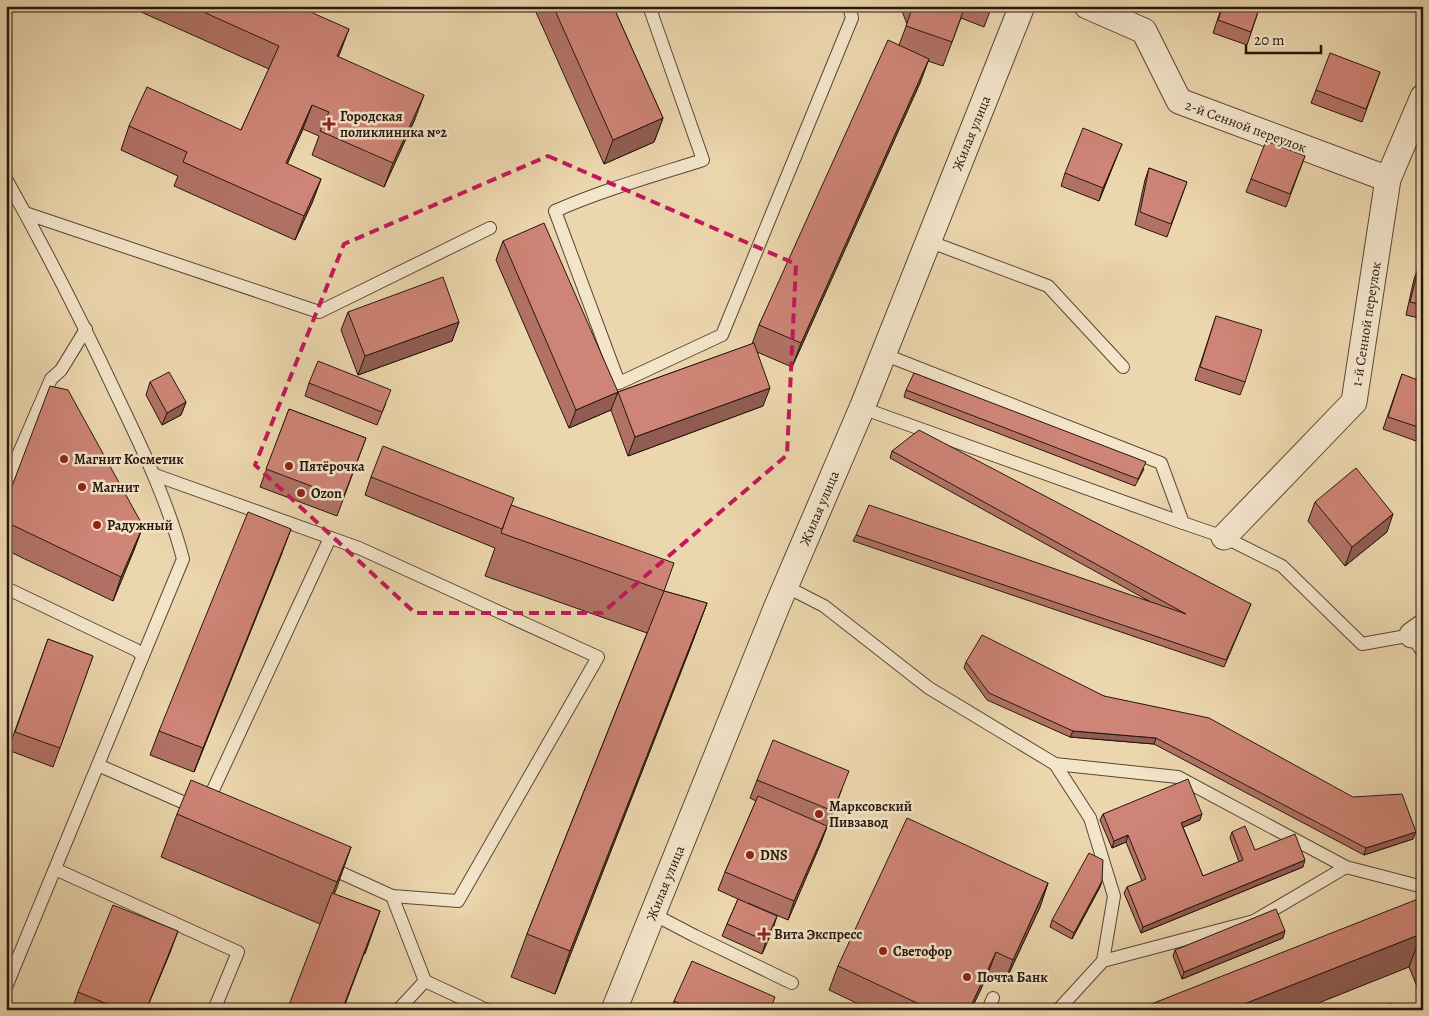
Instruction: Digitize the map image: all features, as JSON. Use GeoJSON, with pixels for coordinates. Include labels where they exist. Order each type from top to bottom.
{"type":"FeatureCollection","features":[{"type":"Feature","properties":{"kind":"street","name":"Жилая улица"},"geometry":{"type":"LineString","coordinates":[[614,1010],[785,586],[862,408],[1022,6]]}},
{"type":"Feature","properties":{"kind":"street","name":"2-й Сенной переулок"},"geometry":{"type":"LineString","coordinates":[[1088,6],[1144,31],[1179,101],[1388,179]]}},
{"type":"Feature","properties":{"kind":"street","name":"1-й Сенной переулок"},"geometry":{"type":"LineString","coordinates":[[1224,536],[1354,402],[1388,179],[1423,97]]}},
{"type":"Feature","properties":{"kind":"lane"},"geometry":{"type":"LineString","coordinates":[[649,6],[703,160],[608,190],[555,211],[619,383],[722,335],[852,18],[849,6]]}},
{"type":"Feature","properties":{"kind":"lane"},"geometry":{"type":"LineString","coordinates":[[6,178],[86,329],[155,475],[175,528],[184,559],[55,869],[10,965],[6,987]]}},
{"type":"Feature","properties":{"kind":"lane"},"geometry":{"type":"LineString","coordinates":[[26,213],[319,312],[490,228]]}},
{"type":"Feature","properties":{"kind":"lane"},"geometry":{"type":"LineString","coordinates":[[928,241],[1048,286],[1123,367]]}},
{"type":"Feature","properties":{"kind":"lane"},"geometry":{"type":"LineString","coordinates":[[6,483],[50,379],[61,370],[86,329]]}},
{"type":"Feature","properties":{"kind":"lane"},"geometry":{"type":"LineString","coordinates":[[883,354],[1160,463],[1183,523]]}},
{"type":"Feature","properties":{"kind":"lane"},"geometry":{"type":"LineString","coordinates":[[862,408],[1224,536],[1282,566],[1362,644],[1419,638]]}},
{"type":"Feature","properties":{"kind":"lane"},"geometry":{"type":"LineString","coordinates":[[155,475],[359,548],[598,657],[458,901],[392,896],[320,863]]}},
{"type":"Feature","properties":{"kind":"lane"},"geometry":{"type":"LineString","coordinates":[[98,766],[208,813],[330,538]]}},
{"type":"Feature","properties":{"kind":"lane"},"geometry":{"type":"LineString","coordinates":[[785,586],[824,606],[929,688],[1055,764],[1178,777],[1346,867],[1423,886]]}},
{"type":"Feature","properties":{"kind":"lane"},"geometry":{"type":"LineString","coordinates":[[6,588],[136,650],[143,656]]}},
{"type":"Feature","properties":{"kind":"lane"},"geometry":{"type":"LineString","coordinates":[[1055,764],[1090,818],[1114,896],[1103,961]]}},
{"type":"Feature","properties":{"kind":"lane"},"geometry":{"type":"LineString","coordinates":[[1058,1010],[1103,961],[1254,921],[1346,867]]}},
{"type":"Feature","properties":{"kind":"lane"},"geometry":{"type":"LineString","coordinates":[[55,869],[238,952],[214,1010]]}},
{"type":"Feature","properties":{"kind":"lane"},"geometry":{"type":"LineString","coordinates":[[392,896],[425,981],[487,1010]]}},
{"type":"Feature","properties":{"kind":"lane"},"geometry":{"type":"LineString","coordinates":[[653,914],[792,983]]}},
{"type":"Feature","properties":{"kind":"lane"},"geometry":{"type":"LineString","coordinates":[[398,1010],[425,981]]}},
{"type":"Feature","properties":{"kind":"highlighted area"},"geometry":{"type":"Polygon","coordinates":[[[548,156],[796,264],[787,455],[602,613],[415,613],[255,465],[344,244],[548,156]]]}},
{"type":"Feature","properties":{"kind":"building","name":"Городская поликлиника №2"},"geometry":{"type":"Polygon","coordinates":[[[190,6],[297,6],[349,29],[337,56],[424,95],[393,163],[320,131],[329,112],[312,105],[286,163],[321,179],[304,216],[183,162],[187,152],[129,126],[147,87],[241,130],[279,46],[190,6]]]}},
{"type":"Feature","properties":{"kind":"building"},"geometry":{"type":"Polygon","coordinates":[[[553,6],[613,6],[663,118],[613,140],[553,6]]]}},
{"type":"Feature","properties":{"kind":"building"},"geometry":{"type":"Polygon","coordinates":[[[913,6],[965,6],[952,42],[906,26],[913,6]]]}},
{"type":"Feature","properties":{"kind":"building"},"geometry":{"type":"Polygon","coordinates":[[[1223,6],[1260,6],[1251,32],[1218,20],[1223,6]]]}},
{"type":"Feature","properties":{"kind":"building"},"geometry":{"type":"Polygon","coordinates":[[[888,40],[929,59],[801,343],[759,325],[888,40]]]}},
{"type":"Feature","properties":{"kind":"building"},"geometry":{"type":"Polygon","coordinates":[[[1330,53],[1380,72],[1366,109],[1316,90],[1330,53]]]}},
{"type":"Feature","properties":{"kind":"building"},"geometry":{"type":"Polygon","coordinates":[[[1083,128],[1122,144],[1103,188],[1065,173],[1083,128]]]}},
{"type":"Feature","properties":{"kind":"building"},"geometry":{"type":"Polygon","coordinates":[[[1266,141],[1305,156],[1290,194],[1251,179],[1266,141]]]}},
{"type":"Feature","properties":{"kind":"building"},"geometry":{"type":"Polygon","coordinates":[[[1149,168],[1187,182],[1171,224],[1140,212],[1149,168]]]}},
{"type":"Feature","properties":{"kind":"building"},"geometry":{"type":"Polygon","coordinates":[[[544,223],[618,392],[576,410],[503,241],[544,223]]]}},
{"type":"Feature","properties":{"kind":"building"},"geometry":{"type":"Polygon","coordinates":[[[1419,266],[1423,267],[1423,305],[1410,302],[1419,266]]]}},
{"type":"Feature","properties":{"kind":"building"},"geometry":{"type":"Polygon","coordinates":[[[443,277],[459,322],[365,356],[348,312],[443,277]]]}},
{"type":"Feature","properties":{"kind":"building"},"geometry":{"type":"Polygon","coordinates":[[[1216,316],[1262,330],[1245,382],[1200,367],[1216,316]]]}},
{"type":"Feature","properties":{"kind":"building"},"geometry":{"type":"Polygon","coordinates":[[[754,343],[770,388],[635,437],[618,392],[754,343]]]}},
{"type":"Feature","properties":{"kind":"building"},"geometry":{"type":"Polygon","coordinates":[[[318,361],[391,390],[382,412],[309,383],[318,361]]]}},
{"type":"Feature","properties":{"kind":"building"},"geometry":{"type":"Polygon","coordinates":[[[169,372],[186,402],[167,413],[150,382],[169,372]]]}},
{"type":"Feature","properties":{"kind":"building"},"geometry":{"type":"Polygon","coordinates":[[[914,373],[1146,462],[1138,479],[906,390],[914,373]]]}},
{"type":"Feature","properties":{"kind":"building"},"geometry":{"type":"Polygon","coordinates":[[[1402,374],[1423,382],[1423,423],[1421,428],[1388,417],[1402,374]]]}},
{"type":"Feature","properties":{"kind":"building"},"geometry":{"type":"Polygon","coordinates":[[[50,386],[68,390],[143,526],[121,577],[6,522],[6,502],[50,386]]]}},
{"type":"Feature","properties":{"kind":"building"},"geometry":{"type":"Polygon","coordinates":[[[289,409],[366,438],[343,498],[266,469],[289,409]]]}},
{"type":"Feature","properties":{"kind":"building"},"geometry":{"type":"Polygon","coordinates":[[[919,430],[1251,604],[1226,660],[856,535],[869,505],[1186,614],[892,451],[919,430]]]}},
{"type":"Feature","properties":{"kind":"building"},"geometry":{"type":"Polygon","coordinates":[[[383,446],[514,498],[502,529],[371,477],[383,446]]]}},
{"type":"Feature","properties":{"kind":"building"},"geometry":{"type":"Polygon","coordinates":[[[1356,468],[1393,514],[1352,547],[1315,502],[1356,468]]]}},
{"type":"Feature","properties":{"kind":"building"},"geometry":{"type":"Polygon","coordinates":[[[511,505],[674,563],[664,591],[501,533],[511,505]]]}},
{"type":"Feature","properties":{"kind":"building"},"geometry":{"type":"Polygon","coordinates":[[[248,512],[291,529],[203,748],[159,731],[248,512]]]}},
{"type":"Feature","properties":{"kind":"building"},"geometry":{"type":"Polygon","coordinates":[[[664,591],[707,603],[570,951],[527,934],[664,591]]]}},
{"type":"Feature","properties":{"kind":"building"},"geometry":{"type":"Polygon","coordinates":[[[982,635],[1104,696],[1209,718],[1353,797],[1402,794],[1416,832],[1366,848],[1156,738],[1073,731],[989,693],[966,662],[982,635]]]}},
{"type":"Feature","properties":{"kind":"building"},"geometry":{"type":"Polygon","coordinates":[[[48,639],[93,656],[60,748],[15,732],[48,639]]]}},
{"type":"Feature","properties":{"kind":"building"},"geometry":{"type":"Polygon","coordinates":[[[773,740],[849,771],[833,811],[757,780],[773,740]]]}},
{"type":"Feature","properties":{"kind":"building"},"geometry":{"type":"Polygon","coordinates":[[[1188,779],[1202,814],[1181,823],[1203,876],[1243,860],[1232,832],[1245,826],[1255,850],[1295,834],[1305,860],[1143,927],[1127,887],[1146,879],[1128,835],[1114,841],[1103,814],[1188,779]]]}},
{"type":"Feature","properties":{"kind":"building"},"geometry":{"type":"Polygon","coordinates":[[[191,780],[351,847],[337,882],[177,814],[191,780]]]}},
{"type":"Feature","properties":{"kind":"building"},"geometry":{"type":"Polygon","coordinates":[[[758,796],[827,826],[794,901],[725,872],[758,796]]]}},
{"type":"Feature","properties":{"kind":"building"},"geometry":{"type":"Polygon","coordinates":[[[907,818],[1048,883],[1013,960],[996,952],[969,1010],[932,1010],[838,966],[907,818]]]}},
{"type":"Feature","properties":{"kind":"building"},"geometry":{"type":"Polygon","coordinates":[[[1089,853],[1103,860],[1102,881],[1074,933],[1052,920],[1089,853]]]}},
{"type":"Feature","properties":{"kind":"building"},"geometry":{"type":"Polygon","coordinates":[[[332,893],[380,911],[342,1010],[287,1010],[332,893]]]}},
{"type":"Feature","properties":{"kind":"building"},"geometry":{"type":"Polygon","coordinates":[[[1423,897],[1423,937],[1421,934],[1229,1010],[1136,1010],[1423,897]]]}},
{"type":"Feature","properties":{"kind":"building"},"geometry":{"type":"Polygon","coordinates":[[[738,899],[777,916],[766,941],[727,924],[738,899]]]}},
{"type":"Feature","properties":{"kind":"building"},"geometry":{"type":"Polygon","coordinates":[[[113,905],[178,931],[146,1010],[122,1010],[78,992],[113,905]]]}},
{"type":"Feature","properties":{"kind":"building"},"geometry":{"type":"Polygon","coordinates":[[[1276,909],[1285,931],[1184,972],[1175,950],[1276,909]]]}},
{"type":"Feature","properties":{"kind":"building"},"geometry":{"type":"Polygon","coordinates":[[[692,961],[775,997],[770,1010],[694,1010],[674,1001],[692,961]]]}},
{"type":"Feature","properties":{"kind":"place","name":"Городская поликлиника №2"},"geometry":{"type":"Point","coordinates":[329,124]}},
{"type":"Feature","properties":{"kind":"place","name":"Магнит Косметик"},"geometry":{"type":"Point","coordinates":[64,459]}},
{"type":"Feature","properties":{"kind":"place","name":"Пятёрочка"},"geometry":{"type":"Point","coordinates":[289,466]}},
{"type":"Feature","properties":{"kind":"place","name":"Магнит"},"geometry":{"type":"Point","coordinates":[82,487]}},
{"type":"Feature","properties":{"kind":"place","name":"Ozon"},"geometry":{"type":"Point","coordinates":[301,493]}},
{"type":"Feature","properties":{"kind":"place","name":"Радужный"},"geometry":{"type":"Point","coordinates":[97,525]}},
{"type":"Feature","properties":{"kind":"place","name":"Марксовский Пивзавод"},"geometry":{"type":"Point","coordinates":[819,814]}},
{"type":"Feature","properties":{"kind":"place","name":"DNS"},"geometry":{"type":"Point","coordinates":[750,855]}},
{"type":"Feature","properties":{"kind":"place","name":"Вита Экспресс"},"geometry":{"type":"Point","coordinates":[764,934]}},
{"type":"Feature","properties":{"kind":"place","name":"Светофор"},"geometry":{"type":"Point","coordinates":[883,951]}},
{"type":"Feature","properties":{"kind":"place","name":"Почта Банк"},"geometry":{"type":"Point","coordinates":[967,977]}}]}
